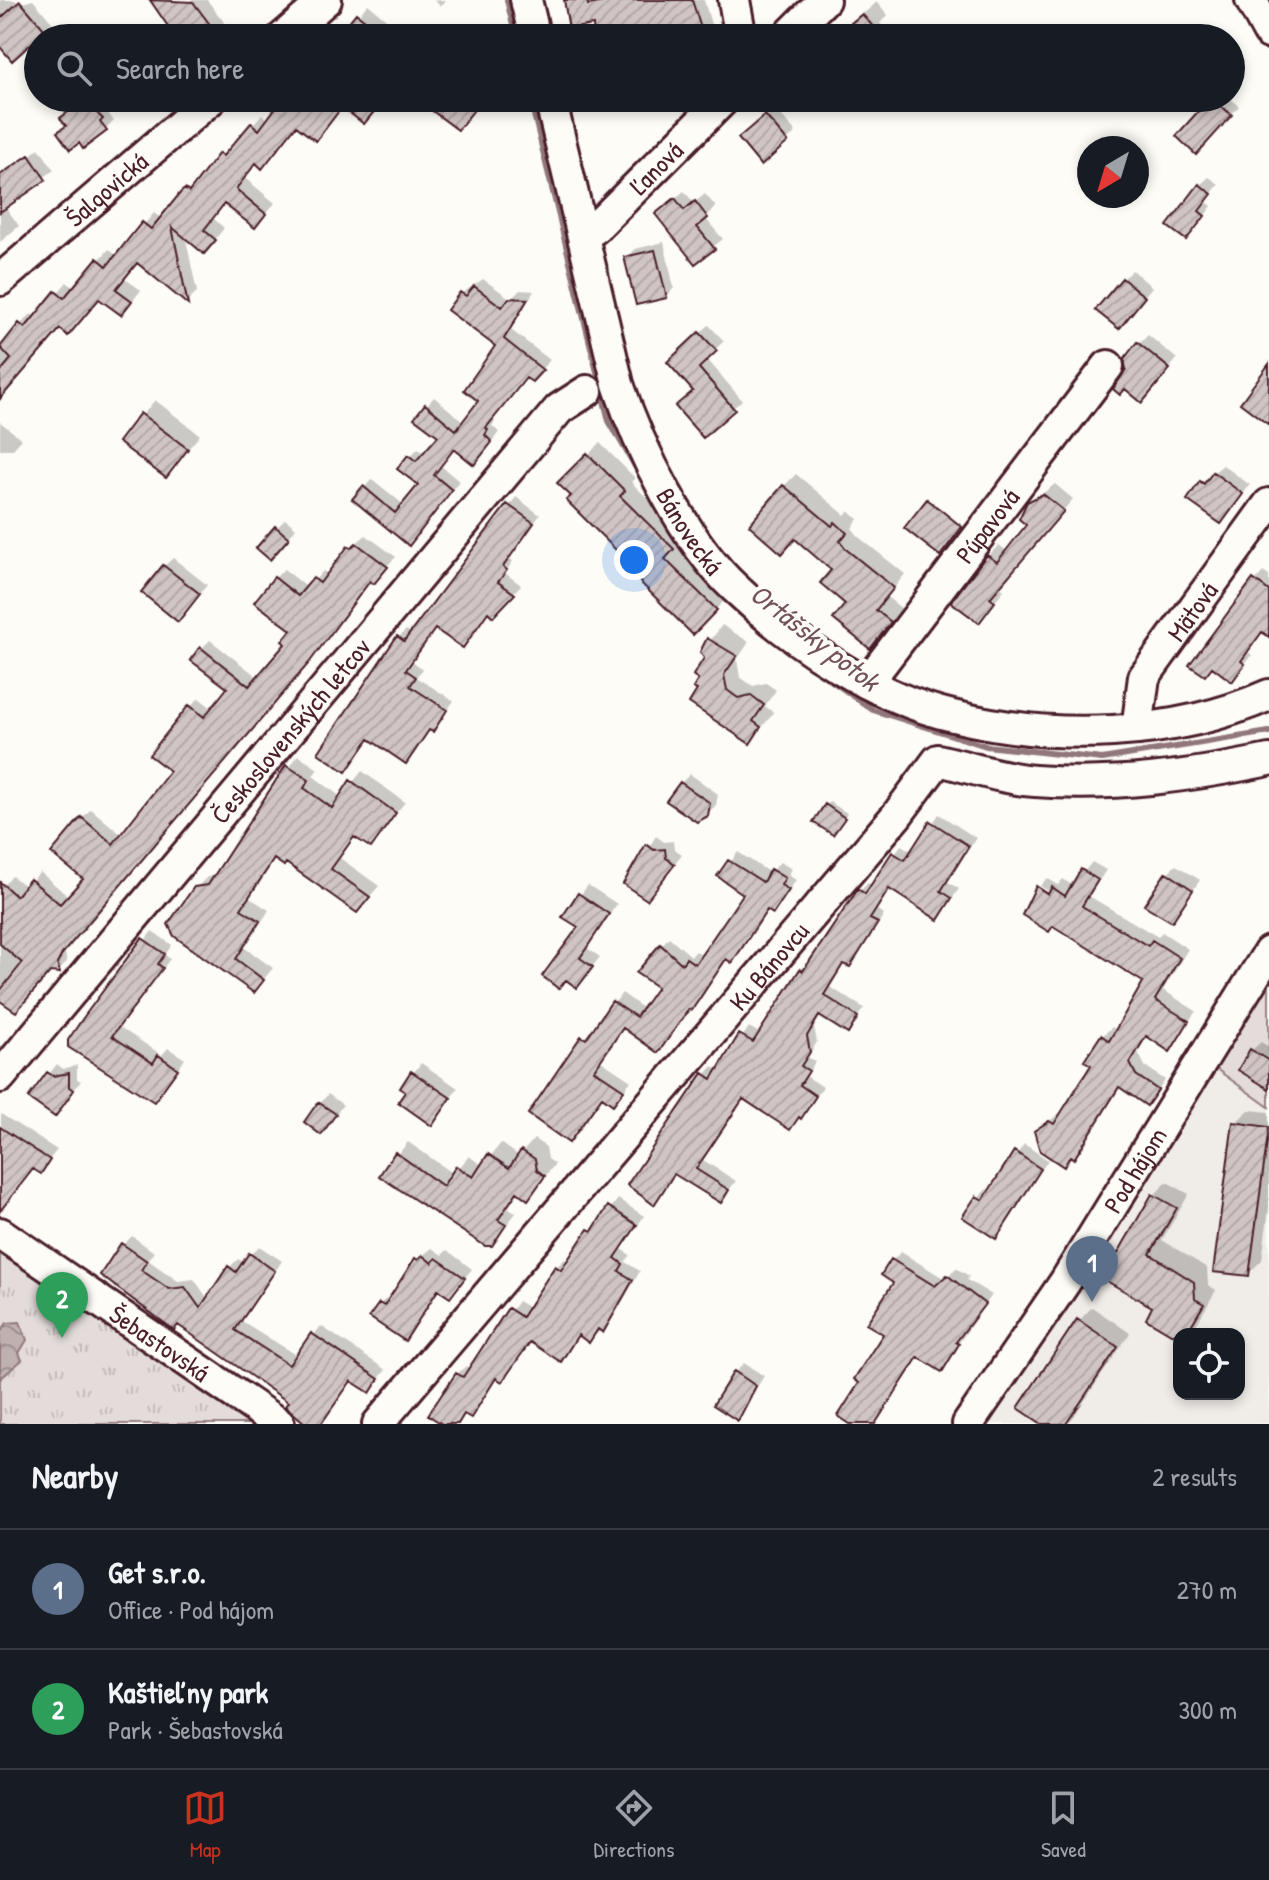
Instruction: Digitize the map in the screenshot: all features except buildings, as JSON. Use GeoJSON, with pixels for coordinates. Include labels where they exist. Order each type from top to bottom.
{"type":"FeatureCollection","features":[{"type":"Feature","properties":{"kind":"street"},"geometry":{"type":"LineString","coordinates":[[298,24],[326,0]]}},
{"type":"Feature","properties":{"kind":"street"},"geometry":{"type":"LineString","coordinates":[[526,0],[532,24]]}},
{"type":"Feature","properties":{"kind":"street"},"geometry":{"type":"LineString","coordinates":[[734,0],[738,24]]}},
{"type":"Feature","properties":{"kind":"street"},"geometry":{"type":"LineString","coordinates":[[800,24],[824,0]]}},
{"type":"Feature","properties":{"kind":"street"},"geometry":{"type":"LineString","coordinates":[[1251,0],[1269,33]]}},
{"type":"Feature","properties":{"kind":"street","name":"Šalgovická"},"geometry":{"type":"LineString","coordinates":[[0,280],[196,112]]}},
{"type":"Feature","properties":{"kind":"street","name":"Bánovecká"},"geometry":{"type":"LineString","coordinates":[[554,112],[618,384],[631,422],[692,534],[732,586],[795,639],[867,683],[951,716],[1029,728],[1117,732],[1205,717],[1269,695]]}},
{"type":"Feature","properties":{"kind":"street","name":"Ľanová"},"geometry":{"type":"LineString","coordinates":[[584,233],[594,229],[711,112]]}},
{"type":"Feature","properties":{"kind":"street","name":"Púpavová"},"geometry":{"type":"LineString","coordinates":[[867,683],[1108,366]]}},
{"type":"Feature","properties":{"kind":"street","name":"Československých letcov"},"geometry":{"type":"LineString","coordinates":[[0,1077],[559,409],[587,391]]}},
{"type":"Feature","properties":{"kind":"street","name":"Mätová"},"geometry":{"type":"LineString","coordinates":[[1137,729],[1144,677],[1269,504]]}},
{"type":"Feature","properties":{"kind":"street","name":"Ku Bánovcu"},"geometry":{"type":"LineString","coordinates":[[378,1424],[897,815],[938,760],[1032,781],[1119,783],[1269,760]]}},
{"type":"Feature","properties":{"kind":"street","name":"Pod hájom"},"geometry":{"type":"LineString","coordinates":[[968,1424],[1065,1282],[1269,952]]}},
{"type":"Feature","properties":{"kind":"street","name":"Šebastovská"},"geometry":{"type":"LineString","coordinates":[[0,1233],[279,1424]]}},
{"type":"Feature","properties":{"kind":"shaded area"},"geometry":{"type":"Polygon","coordinates":[[[1201,1058],[1269,1107],[1269,1424],[963,1424],[1201,1058]]]}},
{"type":"Feature","properties":{"kind":"green space"},"geometry":{"type":"Polygon","coordinates":[[[1269,954],[1269,1107],[1201,1058],[1269,954]]]}},
{"type":"Feature","properties":{"kind":"green space"},"geometry":{"type":"Polygon","coordinates":[[[0,1253],[249,1424],[0,1424],[0,1253]]]}},
{"type":"Feature","properties":{"kind":"water"},"geometry":{"type":"Polygon","coordinates":[[[20,1322],[27,1340],[19,1353],[22,1360],[0,1379],[0,1333],[7,1323],[20,1322]]]}},
{"type":"Feature","properties":{"kind":"waterway","name":"Ortášsky potok"},"geometry":{"type":"LineString","coordinates":[[507,0],[513,24]]}},
{"type":"Feature","properties":{"kind":"waterway","name":"Ortášsky potok"},"geometry":{"type":"LineString","coordinates":[[533,112],[609,421],[643,480]]}},
{"type":"Feature","properties":{"kind":"waterway","name":"Ortášsky potok"},"geometry":{"type":"LineString","coordinates":[[742,614],[764,632]]}},
{"type":"Feature","properties":{"kind":"waterway","name":"Ortášsky potok"},"geometry":{"type":"LineString","coordinates":[[825,676],[873,710],[986,746],[1102,759],[1269,732]]}},
{"type":"Feature","properties":{"kind":"place","name":"Get s.r.o."},"geometry":{"type":"Point","coordinates":[1092,1302]}},
{"type":"Feature","properties":{"kind":"place","name":"Kaštieľny park"},"geometry":{"type":"Point","coordinates":[62,1338]}}]}
